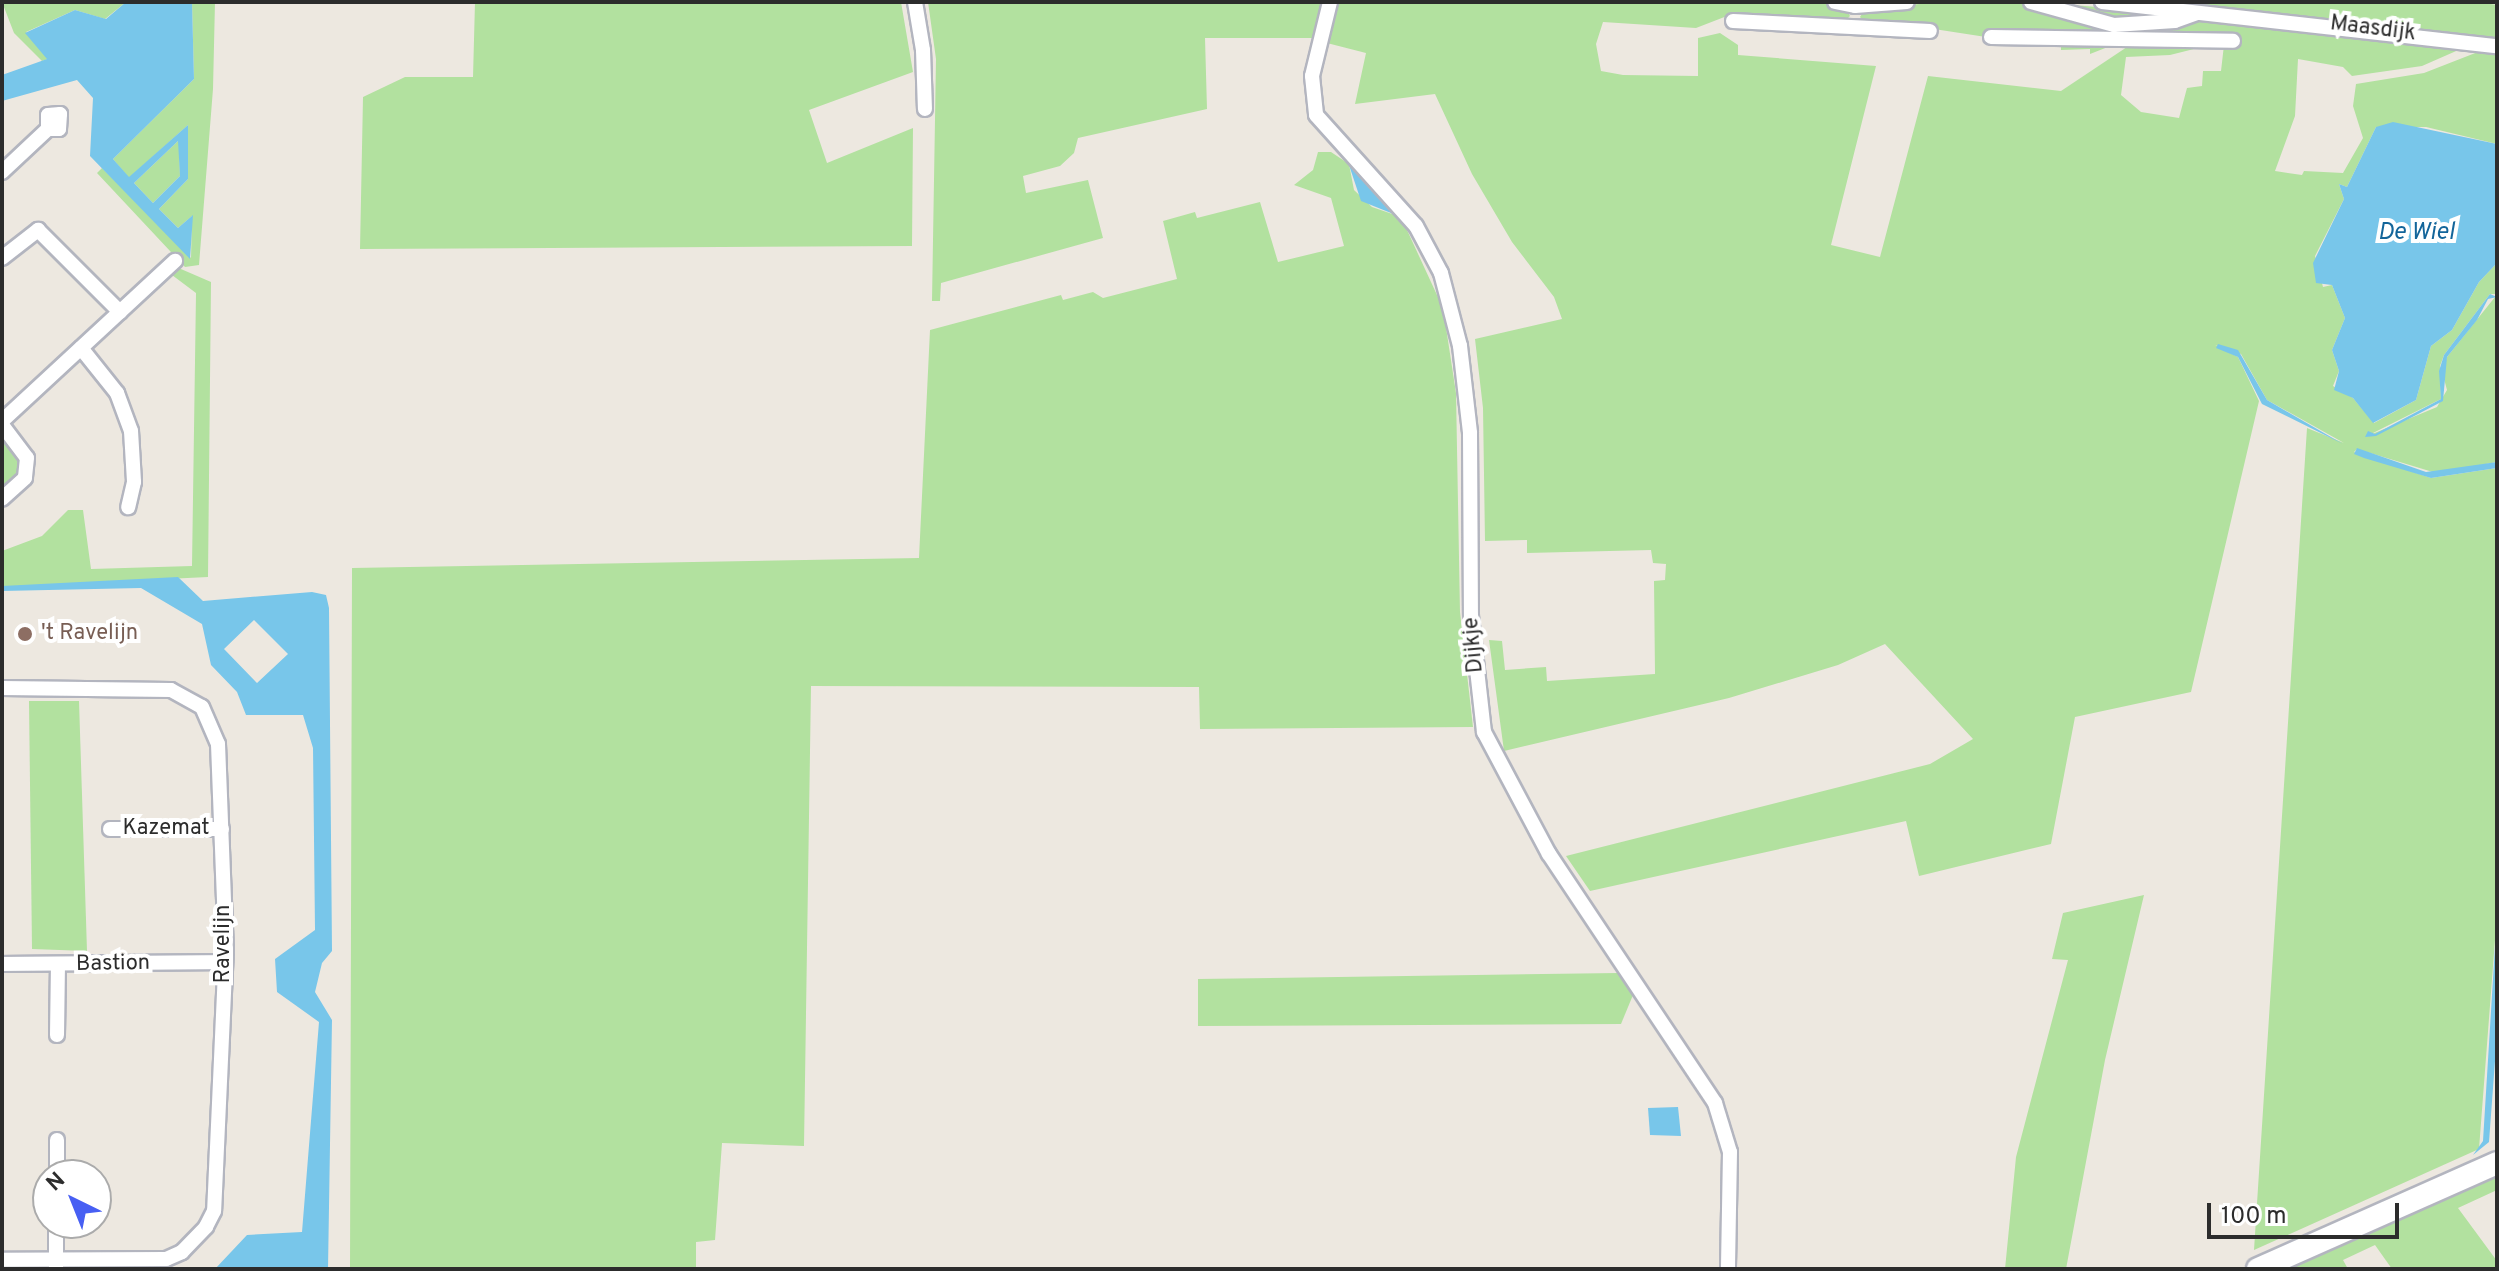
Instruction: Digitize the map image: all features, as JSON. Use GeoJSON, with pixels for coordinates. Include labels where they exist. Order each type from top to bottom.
{"type":"FeatureCollection","features":[{"type":"Feature","properties":{"kind":"street"},"geometry":{"type":"LineString","coordinates":[[915,2],[925,109]]}},
{"type":"Feature","properties":{"kind":"street","name":"Dijkje"},"geometry":{"type":"LineString","coordinates":[[1330,2],[1312,76],[1316,115],[1416,226],[1441,273],[1460,346],[1470,433],[1471,616],[1484,732],[1493,756],[1549,854],[1715,1103],[1730,1152],[1728,1269]]}},
{"type":"Feature","properties":{"kind":"street"},"geometry":{"type":"LineString","coordinates":[[1835,2],[1855,6],[1907,2]]}},
{"type":"Feature","properties":{"kind":"street","name":"Maasdijk"},"geometry":{"type":"LineString","coordinates":[[2031,2],[2114,32],[2175,21],[2201,11]]}},
{"type":"Feature","properties":{"kind":"street","name":"Maasdijk"},"geometry":{"type":"LineString","coordinates":[[2102,2],[2497,46]]}},
{"type":"Feature","properties":{"kind":"street"},"geometry":{"type":"LineString","coordinates":[[1854,26],[1855,6]]}},
{"type":"Feature","properties":{"kind":"street"},"geometry":{"type":"LineString","coordinates":[[1733,21],[1930,31]]}},
{"type":"Feature","properties":{"kind":"street","name":"Maasdijk"},"geometry":{"type":"LineString","coordinates":[[1991,37],[2114,32],[2233,41]]}},
{"type":"Feature","properties":{"kind":"street"},"geometry":{"type":"LineString","coordinates":[[2,172],[48,129]]}},
{"type":"Feature","properties":{"kind":"street"},"geometry":{"type":"LineString","coordinates":[[2,258],[38,230],[120,312]]}},
{"type":"Feature","properties":{"kind":"street"},"geometry":{"type":"LineString","coordinates":[[2,499],[25,478],[27,458],[2,423],[175,261]]}},
{"type":"Feature","properties":{"kind":"street"},"geometry":{"type":"LineString","coordinates":[[81,348],[117,393],[131,431],[134,482],[128,507]]}},
{"type":"Feature","properties":{"kind":"street","name":"Ravelijn"},"geometry":{"type":"LineString","coordinates":[[2,688],[171,690],[194,699],[214,727],[222,829],[225,962],[214,1211],[206,1227],[182,1252],[166,1259],[56,1264],[2,1260]]}},
{"type":"Feature","properties":{"kind":"street","name":"Kazemat"},"geometry":{"type":"LineString","coordinates":[[110,829],[222,829]]}},
{"type":"Feature","properties":{"kind":"street","name":"Bastion"},"geometry":{"type":"LineString","coordinates":[[2,964],[225,962]]}},
{"type":"Feature","properties":{"kind":"street"},"geometry":{"type":"LineString","coordinates":[[57,1035],[58,965]]}},
{"type":"Feature","properties":{"kind":"street"},"geometry":{"type":"LineString","coordinates":[[57,1140],[57,1159]]}},
{"type":"Feature","properties":{"kind":"street"},"geometry":{"type":"LineString","coordinates":[[2258,1269],[2497,1163]]}},
{"type":"Feature","properties":{"kind":"street"},"geometry":{"type":"LineString","coordinates":[[56,1239],[56,1264]]}},
{"type":"Feature","properties":{"kind":"green space"},"geometry":{"type":"Polygon","coordinates":[[[2,2],[126,2],[105,19],[75,10],[26,32],[48,59],[42,61],[14,33],[2,2]]]}},
{"type":"Feature","properties":{"kind":"green space"},"geometry":{"type":"Polygon","coordinates":[[[192,2],[215,2],[213,89],[199,265],[185,267],[97,173],[102,168],[191,258],[192,216],[178,228],[159,209],[188,179],[188,125],[129,178],[113,159],[194,79],[192,2]]]}},
{"type":"Feature","properties":{"kind":"green space"},"geometry":{"type":"Polygon","coordinates":[[[475,2],[901,2],[913,72],[809,110],[827,163],[913,128],[912,246],[360,249],[363,97],[405,77],[473,77],[475,2]]]}},
{"type":"Feature","properties":{"kind":"green space"},"geometry":{"type":"Polygon","coordinates":[[[928,2],[1327,2],[1317,38],[1205,38],[1207,109],[1078,138],[1074,153],[1060,166],[1023,176],[1026,193],[1088,180],[1103,238],[941,283],[940,301],[932,301],[936,59],[928,2]]]}},
{"type":"Feature","properties":{"kind":"green space"},"geometry":{"type":"Polygon","coordinates":[[[1335,2],[1823,2],[1845,7],[1850,16],[1844,22],[1727,16],[1696,28],[1603,22],[1596,44],[1601,71],[1623,75],[1698,76],[1698,38],[1720,33],[1738,45],[1738,55],[1876,66],[1831,245],[1880,257],[1928,76],[2061,91],[2130,45],[2210,45],[2170,55],[2126,57],[2121,95],[2141,112],[2179,118],[2187,88],[2202,86],[2203,71],[2221,71],[2224,45],[2239,45],[2240,38],[2122,35],[2121,31],[2197,17],[2463,48],[2422,66],[2352,76],[2343,67],[2298,59],[2295,116],[2275,171],[2302,175],[2304,171],[2343,173],[2363,138],[2353,106],[2356,84],[2424,73],[2483,50],[2497,52],[2497,144],[2426,127],[2376,127],[2347,187],[2339,184],[2344,199],[2315,256],[2323,287],[2332,285],[2345,318],[2332,350],[2339,371],[2333,386],[2353,398],[2374,423],[2416,400],[2431,346],[2452,330],[2479,282],[2497,263],[2497,294],[2490,294],[2444,355],[2440,366],[2441,399],[2365,437],[2437,407],[2447,390],[2442,371],[2447,357],[2495,297],[2497,462],[2436,473],[2357,449],[2354,452],[2431,478],[2497,468],[2497,914],[2479,1149],[2254,1250],[2307,428],[2344,443],[2267,400],[2241,354],[2215,345],[2238,357],[2259,401],[2191,692],[2075,717],[2051,844],[1919,876],[1906,821],[1590,891],[1566,856],[1930,764],[1973,739],[1885,644],[1838,665],[1729,698],[1504,751],[1489,640],[1502,641],[1505,670],[1546,667],[1547,681],[1655,674],[1654,581],[1665,580],[1666,564],[1653,563],[1651,550],[1527,553],[1527,540],[1485,541],[1483,408],[1475,339],[1562,319],[1554,297],[1512,242],[1472,174],[1435,94],[1355,104],[1366,53],[1323,42],[1335,2]]]}},
{"type":"Feature","properties":{"kind":"green space"},"geometry":{"type":"Polygon","coordinates":[[[1941,2],[2021,2],[2039,13],[2110,30],[1986,37],[1934,29],[1934,25],[1864,22],[1860,17],[1865,9],[1941,2]]]}},
{"type":"Feature","properties":{"kind":"green space"},"geometry":{"type":"Polygon","coordinates":[[[2036,2],[2183,14],[2123,22],[2036,2]]]}},
{"type":"Feature","properties":{"kind":"green space"},"geometry":{"type":"Polygon","coordinates":[[[2170,2],[2478,2],[2497,5],[2497,39],[2170,2]]]}},
{"type":"Feature","properties":{"kind":"green space"},"geometry":{"type":"Polygon","coordinates":[[[2061,42],[2118,43],[2090,54],[2090,49],[2061,50],[2061,42]]]}},
{"type":"Feature","properties":{"kind":"green space"},"geometry":{"type":"Polygon","coordinates":[[[179,140],[180,176],[153,203],[134,183],[179,140]]]}},
{"type":"Feature","properties":{"kind":"green space"},"geometry":{"type":"Polygon","coordinates":[[[1318,152],[1331,152],[1349,164],[1354,190],[1372,207],[1401,217],[1443,308],[1456,393],[1460,612],[1473,727],[1200,729],[1199,687],[811,686],[804,1146],[722,1143],[715,1240],[696,1242],[696,1269],[350,1269],[352,568],[919,558],[930,330],[1061,295],[1063,300],[1093,292],[1103,298],[1177,279],[1163,221],[1195,212],[1197,218],[1260,202],[1278,262],[1344,246],[1331,198],[1294,185],[1313,170],[1318,152]]]}},
{"type":"Feature","properties":{"kind":"green space"},"geometry":{"type":"Polygon","coordinates":[[[174,266],[211,282],[208,577],[2,587],[2,551],[42,536],[68,510],[83,510],[91,569],[192,566],[196,293],[168,272],[174,266]]]}},
{"type":"Feature","properties":{"kind":"green space"},"geometry":{"type":"Polygon","coordinates":[[[2,430],[17,444],[22,474],[2,494],[2,430]]]}},
{"type":"Feature","properties":{"kind":"green space"},"geometry":{"type":"Polygon","coordinates":[[[29,701],[79,701],[87,951],[32,949],[29,701]]]}},
{"type":"Feature","properties":{"kind":"green space"},"geometry":{"type":"Polygon","coordinates":[[[2144,895],[2105,1060],[2066,1269],[2005,1269],[2016,1157],[2068,960],[2052,959],[2063,913],[2144,895]]]}},
{"type":"Feature","properties":{"kind":"green space"},"geometry":{"type":"Polygon","coordinates":[[[1618,973],[1633,995],[1621,1024],[1198,1026],[1198,979],[1618,973]]]}},
{"type":"Feature","properties":{"kind":"green space"},"geometry":{"type":"Polygon","coordinates":[[[2497,1170],[2497,1190],[2458,1208],[2497,1261],[2497,1269],[2392,1269],[2375,1245],[2343,1260],[2348,1269],[2278,1269],[2497,1170]]]}},
{"type":"Feature","properties":{"kind":"water"},"geometry":{"type":"Polygon","coordinates":[[[126,2],[192,2],[194,79],[113,159],[129,177],[188,125],[188,179],[159,209],[178,228],[193,215],[190,259],[90,156],[93,98],[77,80],[2,101],[2,75],[47,59],[25,33],[75,10],[106,19],[126,2]],[[178,141],[134,183],[153,203],[180,176],[178,141]]]}},
{"type":"Feature","properties":{"kind":"water","name":"De Wiel"},"geometry":{"type":"Polygon","coordinates":[[[2393,122],[2497,144],[2497,263],[2479,282],[2452,330],[2431,346],[2416,400],[2373,423],[2353,398],[2334,390],[2339,371],[2332,350],[2345,318],[2332,285],[2316,283],[2313,263],[2344,199],[2339,184],[2347,187],[2376,127],[2393,122]]]}},
{"type":"Feature","properties":{"kind":"water"},"geometry":{"type":"Polygon","coordinates":[[[1349,165],[1373,186],[1401,217],[1361,201],[1349,165]]]}},
{"type":"Feature","properties":{"kind":"water"},"geometry":{"type":"Polygon","coordinates":[[[2490,294],[2497,297],[2488,299],[2477,320],[2447,357],[2443,401],[2376,436],[2365,437],[2368,431],[2375,434],[2441,399],[2439,371],[2444,355],[2490,294]]]}},
{"type":"Feature","properties":{"kind":"water"},"geometry":{"type":"Polygon","coordinates":[[[2218,344],[2238,350],[2267,400],[2343,444],[2262,404],[2238,357],[2216,348],[2218,344]]]}},
{"type":"Feature","properties":{"kind":"water"},"geometry":{"type":"Polygon","coordinates":[[[2357,448],[2426,472],[2497,462],[2497,468],[2431,478],[2354,454],[2357,448]]]}},
{"type":"Feature","properties":{"kind":"water"},"geometry":{"type":"Polygon","coordinates":[[[178,577],[203,601],[312,592],[326,595],[329,608],[332,951],[322,963],[315,992],[332,1020],[328,1269],[215,1269],[247,1235],[302,1232],[319,1022],[277,992],[275,959],[315,930],[313,748],[303,715],[246,715],[237,692],[211,665],[202,624],[141,588],[2,591],[2,586],[178,577]],[[254,620],[224,649],[257,683],[288,654],[254,620]]]}},
{"type":"Feature","properties":{"kind":"water"},"geometry":{"type":"Polygon","coordinates":[[[2497,914],[2497,1034],[2489,1142],[2473,1155],[2483,1141],[2497,914]]]}},
{"type":"Feature","properties":{"kind":"water"},"geometry":{"type":"Polygon","coordinates":[[[1678,1107],[1681,1136],[1650,1135],[1648,1108],[1678,1107]]]}},
{"type":"Feature","properties":{"kind":"place","name":"'t Ravelijn"},"geometry":{"type":"Point","coordinates":[25,634]}}]}
